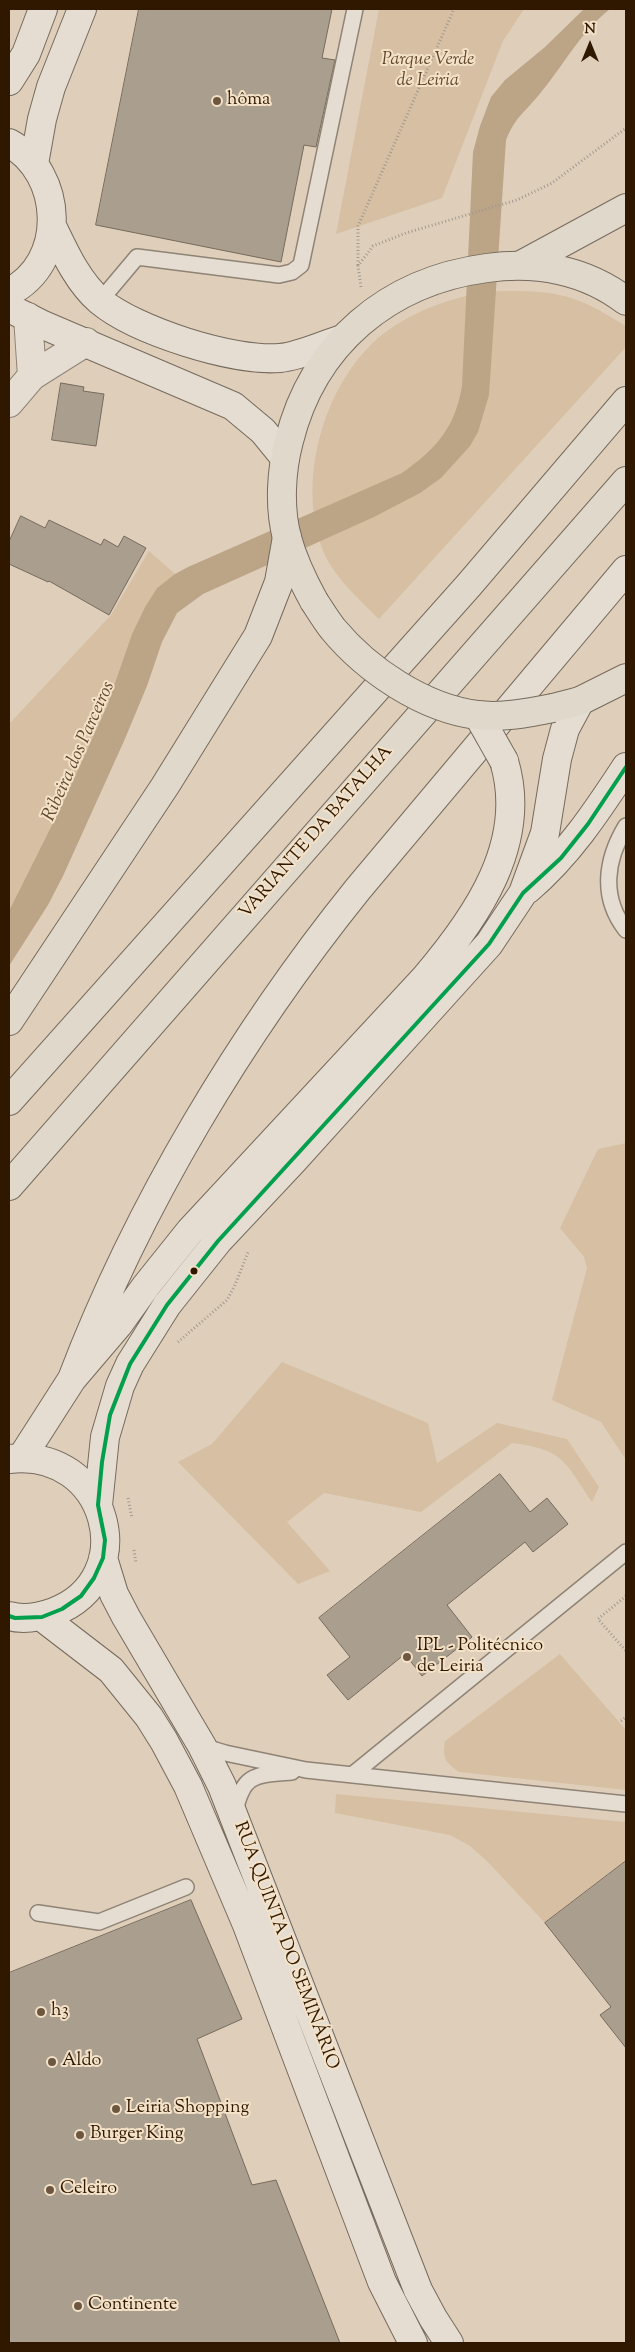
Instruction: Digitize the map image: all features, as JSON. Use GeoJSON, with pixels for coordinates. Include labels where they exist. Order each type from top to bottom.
{"type":"FeatureCollection","features":[{"type":"Feature","properties":{"kind":"main road"},"geometry":{"type":"LineString","coordinates":[[9,81],[26,54],[44,9]]}},
{"type":"Feature","properties":{"kind":"main road"},"geometry":{"type":"LineString","coordinates":[[34,164],[42,119],[51,86],[82,9]]}},
{"type":"Feature","properties":{"kind":"main road"},"geometry":{"type":"LineString","coordinates":[[9,143],[34,164],[46,184],[52,205],[52,228],[46,251],[33,272],[9,292]]}},
{"type":"Feature","properties":{"kind":"main road"},"geometry":{"type":"LineString","coordinates":[[521,265],[626,208]]}},
{"type":"Feature","properties":{"kind":"main road"},"geometry":{"type":"LineString","coordinates":[[52,228],[82,281],[100,301],[125,316],[159,332],[198,346],[251,358],[282,358],[342,339]]}},
{"type":"Feature","properties":{"kind":"main road"},"geometry":{"type":"LineString","coordinates":[[9,1021],[165,786],[258,636],[279,582],[286,537],[282,483],[285,458],[292,430],[302,400],[326,359],[342,339],[365,317],[414,288],[437,279],[477,269],[521,265],[546,267],[594,281],[626,301]]}},
{"type":"Feature","properties":{"kind":"main road"},"geometry":{"type":"LineString","coordinates":[[18,312],[233,406],[264,431],[285,458]]}},
{"type":"Feature","properties":{"kind":"main road"},"geometry":{"type":"LineString","coordinates":[[18,312],[32,376]]}},
{"type":"Feature","properties":{"kind":"main road"},"geometry":{"type":"LineString","coordinates":[[9,403],[32,376],[86,342]]}},
{"type":"Feature","properties":{"kind":"main road"},"geometry":{"type":"LineString","coordinates":[[9,1101],[469,585],[626,401]]}},
{"type":"Feature","properties":{"kind":"main road","name":"VARIANTE DA BATALHA"},"geometry":{"type":"LineString","coordinates":[[9,1186],[626,481]]}},
{"type":"Feature","properties":{"kind":"main road"},"geometry":{"type":"LineString","coordinates":[[286,537],[300,573],[314,601],[333,629],[372,667],[423,698],[456,711],[478,715],[504,715],[553,708],[580,701],[626,678]]}},
{"type":"Feature","properties":{"kind":"main road"},"geometry":{"type":"LineString","coordinates":[[72,1379],[97,1314],[145,1217],[197,1125],[261,1020],[324,930],[626,570]]}},
{"type":"Feature","properties":{"kind":"main road"},"geometry":{"type":"LineString","coordinates":[[98,1505],[105,1437],[120,1386],[130,1364],[166,1305],[218,1241],[294,1160],[489,944],[523,893],[545,833],[557,759],[565,729],[580,701]]}},
{"type":"Feature","properties":{"kind":"main road"},"geometry":{"type":"LineString","coordinates":[[15,1458],[72,1379],[118,1325],[190,1231],[425,978],[480,904],[504,852],[512,806],[510,782],[504,761],[478,715]]}},
{"type":"Feature","properties":{"kind":"main road"},"geometry":{"type":"LineString","coordinates":[[523,893],[561,858],[588,824],[626,767]]}},
{"type":"Feature","properties":{"kind":"main road"},"geometry":{"type":"LineString","coordinates":[[9,1616],[15,1618],[42,1617],[62,1609],[80,1596],[94,1578],[103,1558],[105,1540],[103,1522],[98,1505],[85,1485],[67,1470],[45,1460],[15,1458]]}},
{"type":"Feature","properties":{"kind":"main road","name":"RUA QUINTA DO SEMINÁRIO"},"geometry":{"type":"LineString","coordinates":[[103,1558],[114,1594],[126,1618],[202,1746],[235,1816],[414,2281],[432,2318],[449,2343]]}},
{"type":"Feature","properties":{"kind":"main road","name":"RUA QUINTA DO SEMINÁRIO"},"geometry":{"type":"LineString","coordinates":[[42,1617],[111,1670],[149,1717],[184,1779],[247,1925],[382,2282],[413,2343]]}},
{"type":"Feature","properties":{"kind":"lane"},"geometry":{"type":"LineString","coordinates":[[100,301],[137,257],[279,275],[292,272],[301,265],[355,9]]}},
{"type":"Feature","properties":{"kind":"lane"},"geometry":{"type":"LineString","coordinates":[[626,826],[616,842],[608,870],[609,898],[626,930]]}},
{"type":"Feature","properties":{"kind":"lane"},"geometry":{"type":"LineString","coordinates":[[352,1775],[626,1552]]}},
{"type":"Feature","properties":{"kind":"lane"},"geometry":{"type":"LineString","coordinates":[[202,1746],[225,1753],[306,1770],[626,1804]]}},
{"type":"Feature","properties":{"kind":"lane"},"geometry":{"type":"LineString","coordinates":[[235,1816],[239,1793],[250,1779],[264,1774],[306,1770]]}},
{"type":"Feature","properties":{"kind":"lane"},"geometry":{"type":"LineString","coordinates":[[38,1913],[99,1922],[186,1887]]}},
{"type":"Feature","properties":{"kind":"path"},"geometry":{"type":"LineString","coordinates":[[365,317],[358,266],[358,226],[454,9]]}},
{"type":"Feature","properties":{"kind":"path"},"geometry":{"type":"LineString","coordinates":[[358,266],[373,246],[406,233],[517,200],[552,183],[626,128]]}},
{"type":"Feature","properties":{"kind":"path"},"geometry":{"type":"LineString","coordinates":[[175,1344],[226,1300],[235,1285],[251,1247]]}},
{"type":"Feature","properties":{"kind":"path"},"geometry":{"type":"LineString","coordinates":[[127,1490],[133,1522]]}},
{"type":"Feature","properties":{"kind":"path"},"geometry":{"type":"LineString","coordinates":[[134,1540],[136,1569]]}},
{"type":"Feature","properties":{"kind":"path"},"geometry":{"type":"LineString","coordinates":[[626,1596],[598,1619],[626,1652]]}},
{"type":"Feature","properties":{"kind":"path"},"geometry":{"type":"LineString","coordinates":[[621,1722],[626,1717]]}},
{"type":"Feature","properties":{"kind":"green space","name":"Parque Verde de Leiria"},"geometry":{"type":"Polygon","coordinates":[[[379,9],[524,9],[503,41],[442,198],[336,234],[379,9]]]}},
{"type":"Feature","properties":{"kind":"green space"},"geometry":{"type":"Polygon","coordinates":[[[495,291],[545,293],[581,301],[626,326],[626,347],[379,619],[338,576],[325,556],[321,545],[314,518],[313,489],[315,460],[322,430],[332,402],[346,376],[363,353],[383,334],[409,317],[436,305],[465,296],[495,291]]]}},
{"type":"Feature","properties":{"kind":"green space"},"geometry":{"type":"Polygon","coordinates":[[[149,551],[175,574],[157,588],[145,607],[132,634],[107,706],[62,805],[9,911],[9,724],[111,615],[149,551]]]}},
{"type":"Feature","properties":{"kind":"green space"},"geometry":{"type":"Polygon","coordinates":[[[626,1143],[626,1460],[601,1422],[552,1400],[587,1268],[584,1257],[560,1228],[598,1149],[626,1143]]]}},
{"type":"Feature","properties":{"kind":"green space"},"geometry":{"type":"Polygon","coordinates":[[[282,1362],[428,1423],[437,1463],[497,1423],[567,1439],[599,1487],[592,1502],[568,1467],[553,1454],[543,1449],[512,1443],[421,1512],[324,1493],[287,1522],[330,1571],[298,1584],[178,1462],[212,1444],[282,1362]]]}},
{"type":"Feature","properties":{"kind":"green space"},"geometry":{"type":"Polygon","coordinates":[[[560,1654],[626,1730],[626,1790],[459,1772],[451,1766],[446,1760],[444,1752],[445,1741],[560,1654]]]}},
{"type":"Feature","properties":{"kind":"green space"},"geometry":{"type":"Polygon","coordinates":[[[336,1794],[626,1822],[626,1861],[545,1923],[488,1862],[470,1846],[450,1835],[335,1813],[336,1794]]]}},
{"type":"Feature","properties":{"kind":"shaded area"},"geometry":{"type":"Polygon","coordinates":[[[584,9],[610,9],[581,38],[542,91],[518,119],[506,140],[489,395],[478,432],[470,446],[441,478],[420,493],[374,517],[203,594],[177,613],[162,642],[147,686],[124,741],[63,876],[48,905],[9,966],[9,911],[62,805],[107,706],[132,634],[157,588],[188,567],[402,473],[434,446],[449,426],[459,401],[462,386],[473,152],[480,126],[491,97],[505,80],[545,47],[584,9]]]}},
{"type":"Feature","properties":{"kind":"building","name":"hôma"},"geometry":{"type":"Polygon","coordinates":[[[139,9],[332,9],[322,58],[335,60],[316,147],[304,145],[281,262],[96,225],[139,9]]]}},
{"type":"Feature","properties":{"kind":"building"},"geometry":{"type":"Polygon","coordinates":[[[61,383],[84,387],[83,391],[104,394],[96,446],[52,440],[61,383]]]}},
{"type":"Feature","properties":{"kind":"building"},"geometry":{"type":"Polygon","coordinates":[[[21,516],[45,528],[49,520],[101,545],[104,539],[118,547],[124,536],[146,548],[109,615],[49,581],[9,564],[9,542],[21,516]]]}},
{"type":"Feature","properties":{"kind":"building"},"geometry":{"type":"Polygon","coordinates":[[[500,1474],[530,1512],[547,1498],[568,1524],[533,1552],[525,1542],[447,1605],[472,1637],[422,1676],[405,1654],[348,1700],[327,1675],[350,1657],[319,1618],[500,1474]]]}},
{"type":"Feature","properties":{"kind":"building"},"geometry":{"type":"Polygon","coordinates":[[[626,1861],[626,2048],[600,2015],[611,2007],[545,1923],[626,1861]]]}},
{"type":"Feature","properties":{"kind":"building","name":"Leiria Shopping"},"geometry":{"type":"Polygon","coordinates":[[[191,1900],[242,2019],[197,2039],[252,2185],[276,2180],[340,2343],[9,2343],[9,1973],[191,1900]]]}},
{"type":"Feature","properties":{"kind":"transit line"},"geometry":{"type":"LineString","coordinates":[[9,1616],[15,1618],[42,1617],[62,1609],[81,1596],[94,1578],[103,1558],[105,1540],[98,1505],[102,1462],[110,1415],[130,1364],[167,1305],[218,1241],[489,944],[523,893],[561,858],[588,824],[626,767]]}},
{"type":"Feature","properties":{"kind":"place","name":"hôma"},"geometry":{"type":"Point","coordinates":[217,101]}},
{"type":"Feature","properties":{"kind":"place","name":"IPL - Politécnico de Leiria"},"geometry":{"type":"Point","coordinates":[407,1657]}},
{"type":"Feature","properties":{"kind":"place","name":"h3"},"geometry":{"type":"Point","coordinates":[41,2012]}},
{"type":"Feature","properties":{"kind":"place","name":"Aldo"},"geometry":{"type":"Point","coordinates":[52,2062]}},
{"type":"Feature","properties":{"kind":"place","name":"Leiria Shopping"},"geometry":{"type":"Point","coordinates":[116,2109]}},
{"type":"Feature","properties":{"kind":"place","name":"Burger King"},"geometry":{"type":"Point","coordinates":[80,2135]}},
{"type":"Feature","properties":{"kind":"place","name":"Celeiro"},"geometry":{"type":"Point","coordinates":[50,2190]}},
{"type":"Feature","properties":{"kind":"place","name":"Continente"},"geometry":{"type":"Point","coordinates":[78,2306]}},
{"type":"Feature","properties":{"kind":"water label","name":"Ribeira dos Parceiros"},"geometry":{"type":"Point","coordinates":[80,752]}}]}
